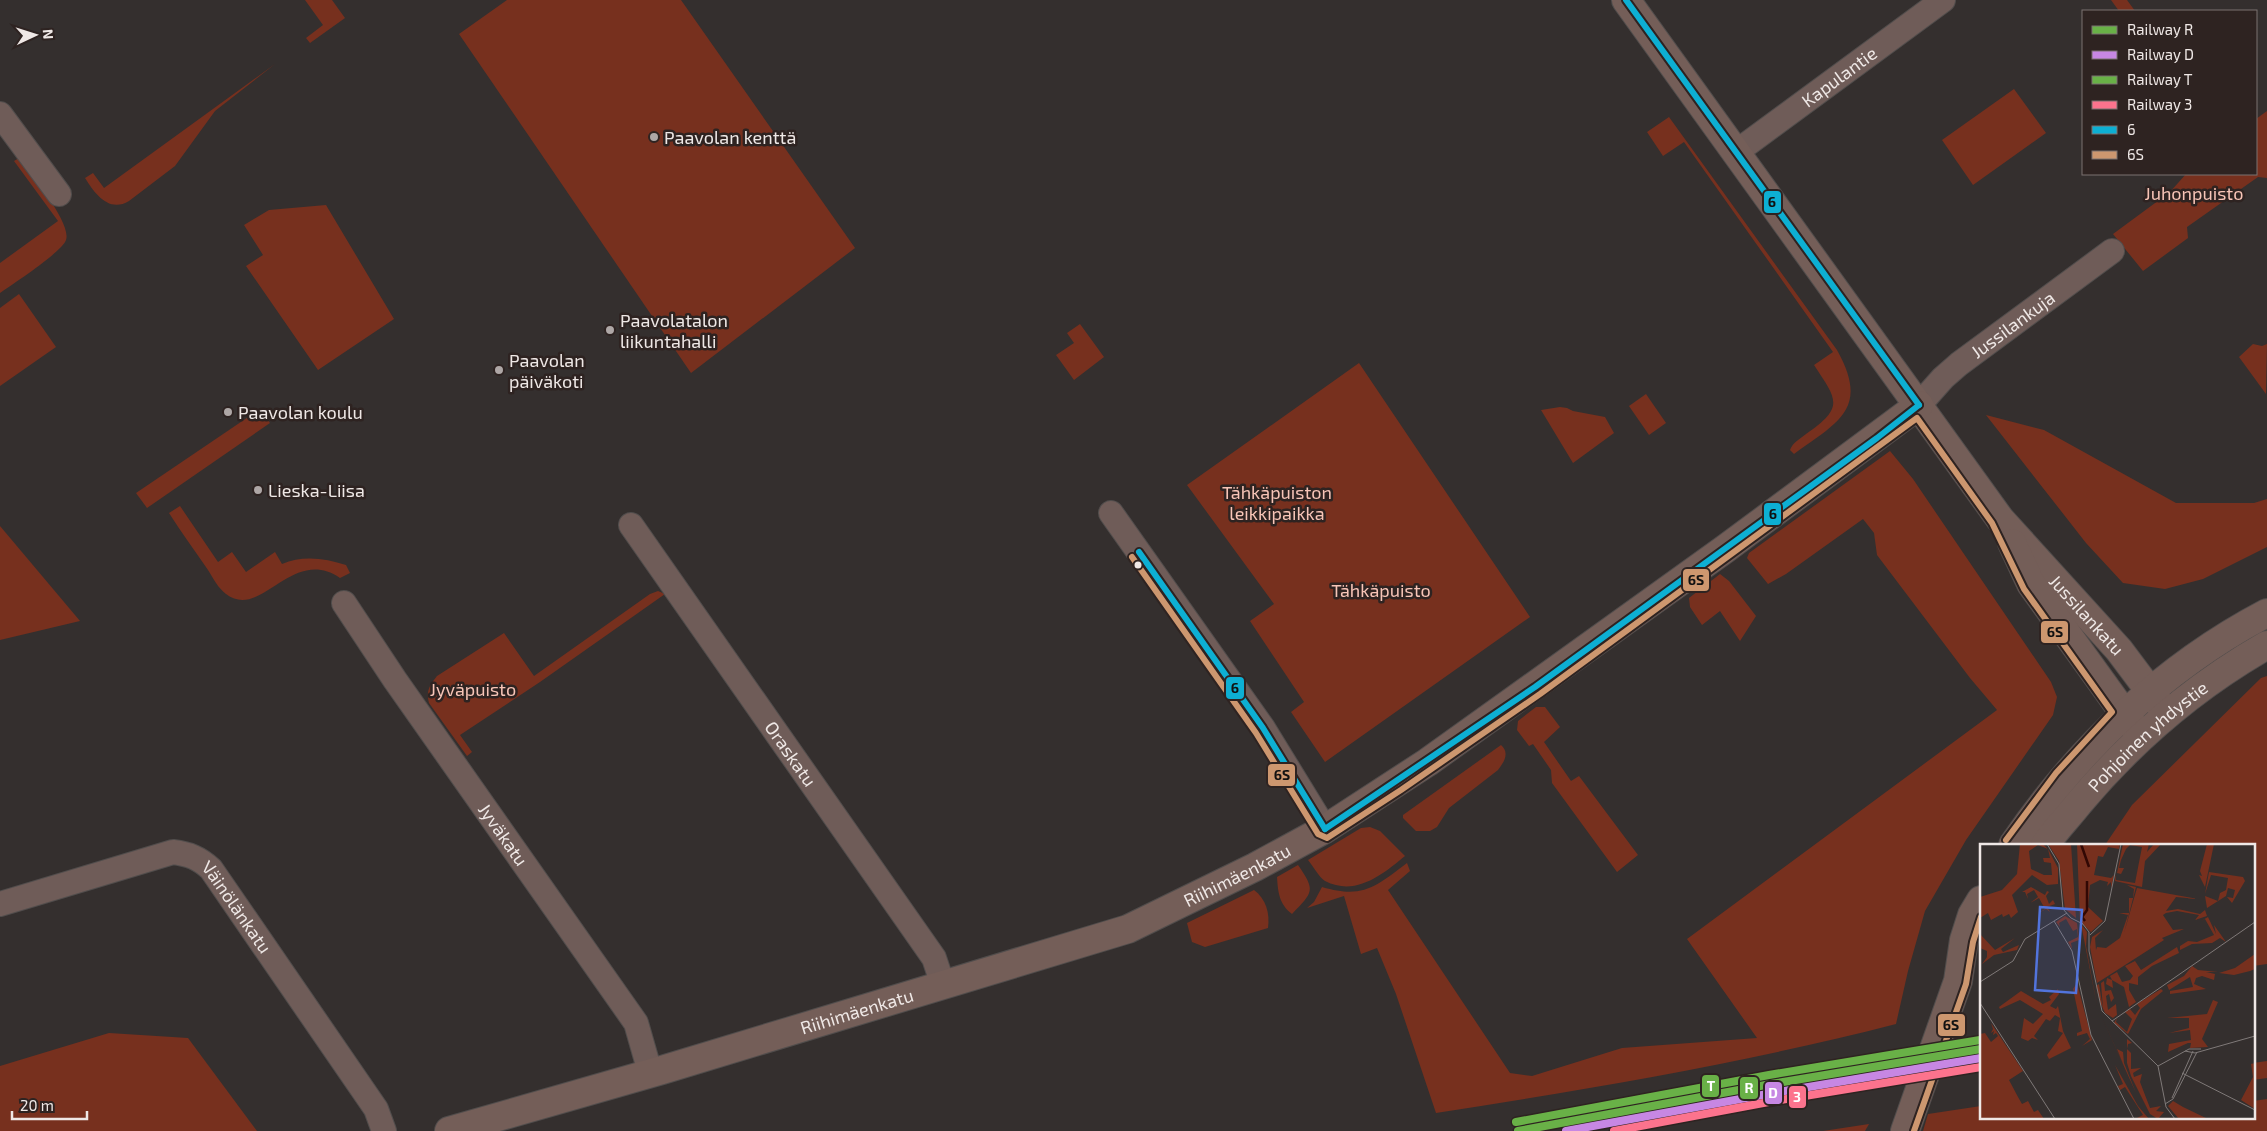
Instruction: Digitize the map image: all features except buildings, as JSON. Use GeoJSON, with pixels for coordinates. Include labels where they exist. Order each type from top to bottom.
{"type":"FeatureCollection","features":[{"type":"Feature","properties":{"kind":"main road","name":"Jussilankatu"},"geometry":{"type":"LineString","coordinates":[[1626,0],[1735,153],[1919,404],[2000,519],[2119,650],[2166,714]]}},
{"type":"Feature","properties":{"kind":"main road","name":"Riihimäenkatu"},"geometry":{"type":"LineString","coordinates":[[449,1131],[1128,929],[1255,867],[1325,830],[1428,762],[1550,676],[1877,438],[1919,404]]}},
{"type":"Feature","properties":{"kind":"main road","name":"Jussilankatu"},"geometry":{"type":"LineString","coordinates":[[2000,519],[2031,584],[2140,737]]}},
{"type":"Feature","properties":{"kind":"main road","name":"Pohjoinen yhdystie"},"geometry":{"type":"LineString","coordinates":[[2014,844],[2062,779],[2123,713],[2196,656],[2267,613]]}},
{"type":"Feature","properties":{"kind":"main road","name":"Pohjoinen yhdystie"},"geometry":{"type":"LineString","coordinates":[[2046,844],[2110,766],[2140,737],[2166,714],[2215,678],[2267,645]]}},
{"type":"Feature","properties":{"kind":"main road"},"geometry":{"type":"LineString","coordinates":[[1905,1131],[1958,981],[1964,940],[1972,915],[1980,902]]}},
{"type":"Feature","properties":{"kind":"main road"},"geometry":{"type":"LineString","coordinates":[[1958,981],[1980,950]]}},
{"type":"Feature","properties":{"kind":"street","name":"Kapulantie"},"geometry":{"type":"LineString","coordinates":[[1735,153],[1943,0]]}},
{"type":"Feature","properties":{"kind":"street"},"geometry":{"type":"LineString","coordinates":[[0,114],[59,194]]}},
{"type":"Feature","properties":{"kind":"street","name":"Jussilankuja"},"geometry":{"type":"LineString","coordinates":[[1919,404],[1959,364],[2112,251]]}},
{"type":"Feature","properties":{"kind":"street"},"geometry":{"type":"LineString","coordinates":[[1111,513],[1263,728],[1325,830]]}},
{"type":"Feature","properties":{"kind":"street","name":"Oraskatu"},"geometry":{"type":"LineString","coordinates":[[631,525],[934,958],[943,984]]}},
{"type":"Feature","properties":{"kind":"street","name":"Jyväkatu"},"geometry":{"type":"LineString","coordinates":[[344,603],[401,688],[636,1023],[650,1072]]}},
{"type":"Feature","properties":{"kind":"street","name":"Väinölänkatu"},"geometry":{"type":"LineString","coordinates":[[0,904],[173,852],[186,853],[198,858],[211,869],[376,1109],[384,1131]]}},
{"type":"Feature","properties":{"kind":"green space"},"geometry":{"type":"Polygon","coordinates":[[[305,0],[332,0],[345,18],[310,43],[306,38],[323,25],[305,0]]]}},
{"type":"Feature","properties":{"kind":"green space","name":"Paavolan kenttä"},"geometry":{"type":"Polygon","coordinates":[[[507,0],[681,0],[855,248],[691,373],[459,34],[507,0]]]}},
{"type":"Feature","properties":{"kind":"green space"},"geometry":{"type":"Polygon","coordinates":[[[2111,0],[2127,0],[2134,10],[2118,10],[2111,0]]]}},
{"type":"Feature","properties":{"kind":"green space"},"geometry":{"type":"Polygon","coordinates":[[[275,64],[215,111],[175,166],[129,201],[115,205],[103,200],[85,178],[93,173],[104,188],[275,64]]]}},
{"type":"Feature","properties":{"kind":"green space"},"geometry":{"type":"Polygon","coordinates":[[[2014,89],[2046,133],[1973,185],[1942,140],[2014,89]]]}},
{"type":"Feature","properties":{"kind":"green space","name":"Juhonpuisto"},"geometry":{"type":"Polygon","coordinates":[[[2267,111],[2267,178],[2258,177],[2187,227],[2188,238],[2143,271],[2113,234],[2170,192],[2185,175],[2257,175],[2257,118],[2267,111]]]}},
{"type":"Feature","properties":{"kind":"green space"},"geometry":{"type":"Polygon","coordinates":[[[1669,117],[1837,350],[1846,370],[1850,387],[1849,400],[1844,412],[1836,423],[1794,454],[1790,450],[1793,445],[1827,417],[1832,410],[1832,395],[1814,365],[1833,352],[1684,142],[1663,156],[1647,132],[1669,117]]]}},
{"type":"Feature","properties":{"kind":"green space"},"geometry":{"type":"Polygon","coordinates":[[[19,158],[57,211],[63,222],[66,240],[47,260],[0,293],[0,263],[58,221],[14,161],[19,158]]]}},
{"type":"Feature","properties":{"kind":"green space"},"geometry":{"type":"Polygon","coordinates":[[[326,205],[394,319],[318,370],[246,266],[263,255],[244,225],[269,210],[326,205]]]}},
{"type":"Feature","properties":{"kind":"green space"},"geometry":{"type":"Polygon","coordinates":[[[19,294],[56,347],[0,386],[0,308],[19,294]]]}},
{"type":"Feature","properties":{"kind":"green space"},"geometry":{"type":"Polygon","coordinates":[[[1080,324],[1104,357],[1074,380],[1056,355],[1074,343],[1067,333],[1080,324]]]}},
{"type":"Feature","properties":{"kind":"green space"},"geometry":{"type":"Polygon","coordinates":[[[2253,344],[2262,346],[2267,344],[2266,394],[2239,357],[2253,344]]]}},
{"type":"Feature","properties":{"kind":"green space","name":"Tähkäpuisto"},"geometry":{"type":"Polygon","coordinates":[[[1359,363],[1530,617],[1325,762],[1291,712],[1304,702],[1250,621],[1274,604],[1187,485],[1359,363]]]}},
{"type":"Feature","properties":{"kind":"green space"},"geometry":{"type":"Polygon","coordinates":[[[1646,394],[1666,423],[1649,435],[1629,406],[1646,394]]]}},
{"type":"Feature","properties":{"kind":"green space"},"geometry":{"type":"Polygon","coordinates":[[[1560,407],[1605,417],[1614,433],[1573,463],[1541,410],[1560,407]]]}},
{"type":"Feature","properties":{"kind":"green space"},"geometry":{"type":"Polygon","coordinates":[[[260,409],[270,423],[147,508],[136,493],[260,409]]]}},
{"type":"Feature","properties":{"kind":"green space"},"geometry":{"type":"Polygon","coordinates":[[[1986,415],[2044,430],[2176,503],[2254,503],[2267,499],[2267,547],[2203,579],[2165,589],[2123,583],[2086,543],[1986,415]]]}},
{"type":"Feature","properties":{"kind":"green space"},"geometry":{"type":"Polygon","coordinates":[[[1890,451],[1913,479],[2051,682],[2057,697],[2053,715],[1966,840],[1925,911],[1908,971],[1896,1024],[1725,1063],[1436,1113],[1396,994],[1377,948],[1361,954],[1344,896],[1307,908],[1314,902],[1322,887],[1348,892],[1358,891],[1386,879],[1407,863],[1410,871],[1388,890],[1510,1073],[1532,1076],[1622,1048],[1757,1038],[1687,939],[1997,710],[1970,678],[1877,555],[1874,533],[1863,519],[1786,574],[1768,584],[1747,558],[1749,553],[1890,451]]]}},
{"type":"Feature","properties":{"kind":"green space"},"geometry":{"type":"Polygon","coordinates":[[[180,506],[218,562],[232,552],[246,572],[275,552],[282,564],[297,559],[322,559],[346,565],[350,573],[340,578],[323,570],[307,570],[252,598],[239,600],[226,594],[218,586],[169,513],[180,506]]]}},
{"type":"Feature","properties":{"kind":"green space"},"geometry":{"type":"Polygon","coordinates":[[[0,526],[80,621],[0,640],[0,526]]]}},
{"type":"Feature","properties":{"kind":"green space"},"geometry":{"type":"Polygon","coordinates":[[[1720,574],[1729,581],[1756,616],[1740,641],[1720,611],[1702,625],[1690,607],[1689,598],[1720,574]]]}},
{"type":"Feature","properties":{"kind":"green space","name":"Jyväpuisto"},"geometry":{"type":"Polygon","coordinates":[[[658,591],[665,594],[540,682],[460,735],[472,752],[467,756],[429,703],[429,689],[437,676],[504,633],[534,676],[650,594],[658,591]]]}},
{"type":"Feature","properties":{"kind":"green space"},"geometry":{"type":"Polygon","coordinates":[[[2267,676],[2267,964],[2254,966],[2254,844],[2106,844],[2132,805],[2261,678],[2267,676]]]}},
{"type":"Feature","properties":{"kind":"green space"},"geometry":{"type":"Polygon","coordinates":[[[1536,707],[1545,707],[1560,727],[1544,742],[1571,781],[1579,776],[1638,855],[1617,872],[1552,783],[1551,770],[1533,744],[1529,746],[1517,730],[1518,721],[1536,707]]]}},
{"type":"Feature","properties":{"kind":"green space"},"geometry":{"type":"Polygon","coordinates":[[[1501,745],[1506,754],[1498,770],[1449,808],[1437,827],[1430,831],[1416,831],[1403,818],[1403,815],[1501,745]]]}},
{"type":"Feature","properties":{"kind":"green space"},"geometry":{"type":"Polygon","coordinates":[[[1370,827],[1380,831],[1405,856],[1388,870],[1358,885],[1336,885],[1325,881],[1308,860],[1361,828],[1370,827]]]}},
{"type":"Feature","properties":{"kind":"green space"},"geometry":{"type":"Polygon","coordinates":[[[1298,865],[1308,881],[1310,891],[1308,896],[1292,914],[1282,902],[1277,877],[1298,865]]]}},
{"type":"Feature","properties":{"kind":"green space"},"geometry":{"type":"Polygon","coordinates":[[[1254,890],[1262,898],[1266,907],[1268,928],[1205,947],[1192,942],[1187,923],[1254,890]]]}},
{"type":"Feature","properties":{"kind":"green space"},"geometry":{"type":"Polygon","coordinates":[[[109,1033],[188,1038],[257,1131],[0,1131],[0,1066],[109,1033]]]}},
{"type":"Feature","properties":{"kind":"green space"},"geometry":{"type":"Polygon","coordinates":[[[2267,1061],[2267,1078],[2254,1080],[2254,1063],[2267,1061]]]}},
{"type":"Feature","properties":{"kind":"green space"},"geometry":{"type":"Polygon","coordinates":[[[2267,1099],[2267,1131],[1923,1131],[1928,1114],[1980,1106],[1980,1118],[2254,1118],[2254,1101],[2267,1099]]]}},
{"type":"Feature","properties":{"kind":"green space"},"geometry":{"type":"Polygon","coordinates":[[[1869,1124],[1865,1131],[1823,1131],[1869,1124]]]}},
{"type":"Feature","properties":{"kind":"rail line","name":"T"},"geometry":{"type":"LineString","coordinates":[[1516,1122],[1769,1075],[1980,1040]]}},
{"type":"Feature","properties":{"kind":"rail line","name":"R"},"geometry":{"type":"LineString","coordinates":[[1518,1131],[1771,1084],[1980,1049]]}},
{"type":"Feature","properties":{"kind":"rail line","name":"D"},"geometry":{"type":"LineString","coordinates":[[1566,1131],[1773,1093],[1980,1058]]}},
{"type":"Feature","properties":{"kind":"rail line","name":"3"},"geometry":{"type":"LineString","coordinates":[[1614,1131],[1774,1101],[1980,1067]]}},
{"type":"Feature","properties":{"kind":"transit line","name":"6"},"geometry":{"type":"LineString","coordinates":[[1626,0],[1919,405]]}},
{"type":"Feature","properties":{"kind":"transit line","name":"6"},"geometry":{"type":"LineString","coordinates":[[1325,829],[1535,687],[1877,438],[1919,405]]}},
{"type":"Feature","properties":{"kind":"transit line","name":"6S"},"geometry":{"type":"LineString","coordinates":[[1132,557],[1256,733],[1318,834],[1327,838],[1401,790],[1540,694],[1917,418],[1992,523],[2024,589],[2112,712],[2056,773],[2006,840]]}},
{"type":"Feature","properties":{"kind":"transit line","name":"6"},"geometry":{"type":"LineString","coordinates":[[1139,552],[1263,728],[1325,829]]}},
{"type":"Feature","properties":{"kind":"transit line","name":"6S"},"geometry":{"type":"LineString","coordinates":[[1914,1131],[1966,984],[1973,942],[1980,920]]}},
{"type":"Feature","properties":{"kind":"place","name":"Paavolan kenttä"},"geometry":{"type":"Point","coordinates":[654,137]}},
{"type":"Feature","properties":{"kind":"place","name":"Paavolatalon liikuntahalli"},"geometry":{"type":"Point","coordinates":[610,330]}},
{"type":"Feature","properties":{"kind":"place","name":"Paavolan päiväkoti"},"geometry":{"type":"Point","coordinates":[499,370]}},
{"type":"Feature","properties":{"kind":"place","name":"Paavolan koulu"},"geometry":{"type":"Point","coordinates":[228,412]}},
{"type":"Feature","properties":{"kind":"place","name":"Lieska-Liisa"},"geometry":{"type":"Point","coordinates":[258,490]}},
{"type":"Feature","properties":{"kind":"park label","name":"Tähkäpuiston leikkipaikka"},"geometry":{"type":"Point","coordinates":[1277,502]}}]}
